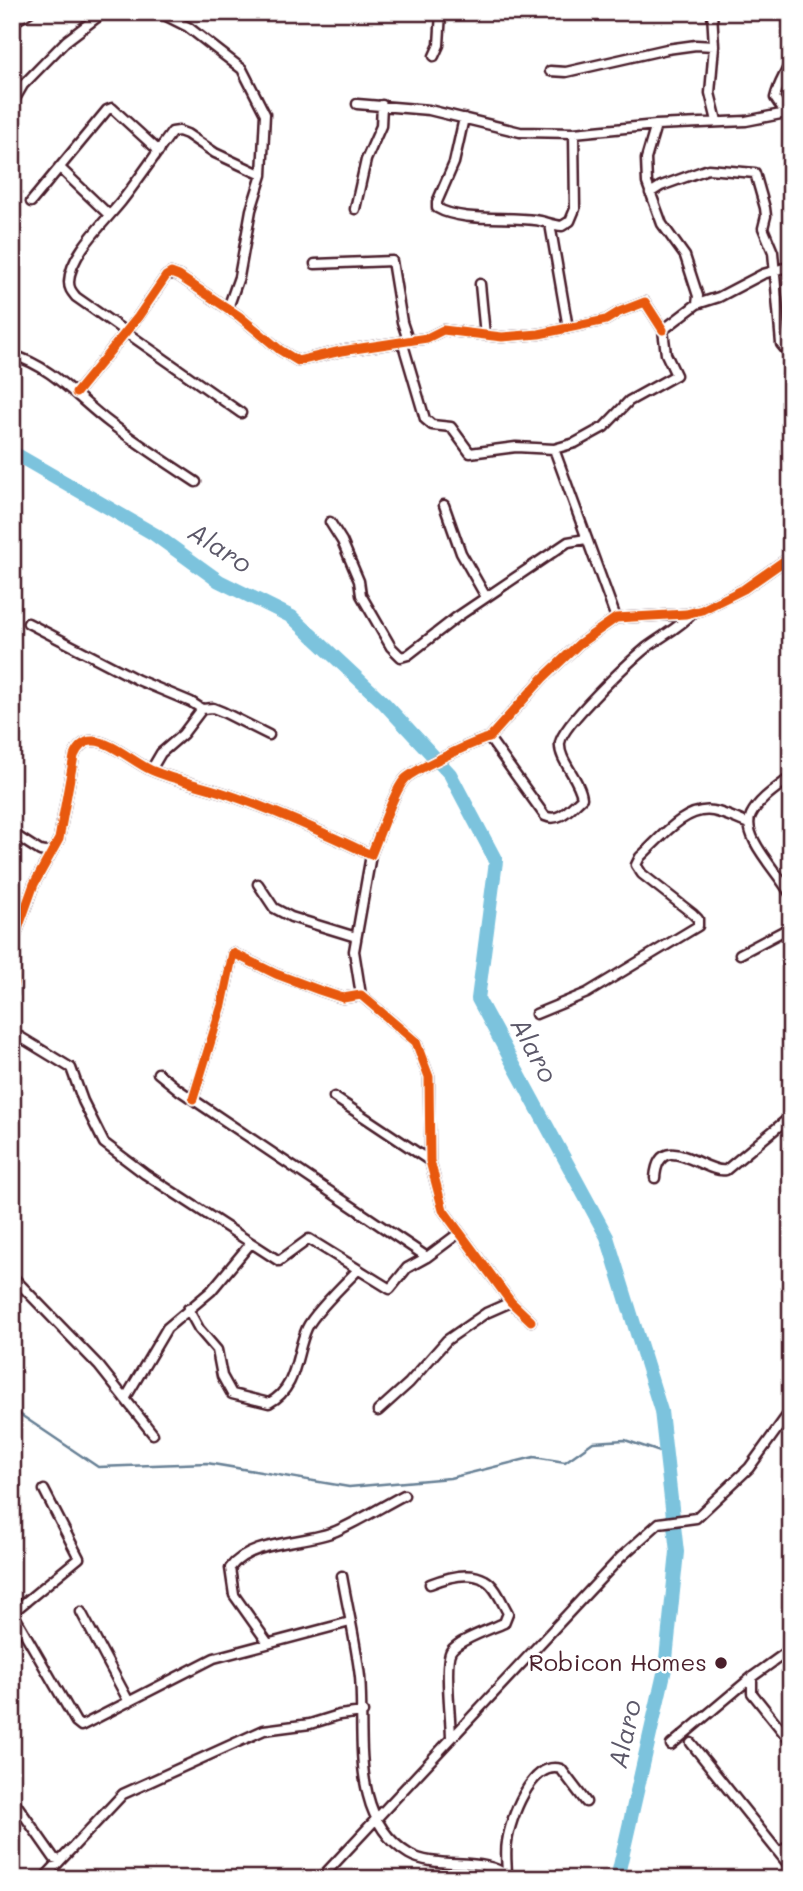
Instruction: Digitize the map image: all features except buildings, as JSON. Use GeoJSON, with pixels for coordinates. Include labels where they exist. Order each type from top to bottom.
{"type":"FeatureCollection","features":[{"type":"Feature","properties":{"kind":"street"},"geometry":{"type":"LineString","coordinates":[[12,23],[30,12]]}},
{"type":"Feature","properties":{"kind":"street"},"geometry":{"type":"LineString","coordinates":[[12,104],[23,85],[66,41],[104,12]]}},
{"type":"Feature","properties":{"kind":"street"},"geometry":{"type":"LineString","coordinates":[[158,12],[188,27],[242,69],[265,114],[262,175],[251,210],[239,277],[228,308]]}},
{"type":"Feature","properties":{"kind":"street"},"geometry":{"type":"LineString","coordinates":[[434,56],[439,45],[441,12]]}},
{"type":"Feature","properties":{"kind":"street"},"geometry":{"type":"LineString","coordinates":[[712,12],[714,46],[710,93],[717,121]]}},
{"type":"Feature","properties":{"kind":"street"},"geometry":{"type":"LineString","coordinates":[[550,71],[566,72],[667,49],[696,45],[714,46]]}},
{"type":"Feature","properties":{"kind":"street"},"geometry":{"type":"LineString","coordinates":[[357,104],[429,110],[520,132],[574,133],[656,125],[746,121],[788,113],[775,97],[779,81],[791,60]]}},
{"type":"Feature","properties":{"kind":"street"},"geometry":{"type":"LineString","coordinates":[[355,209],[366,160],[381,127],[382,105]]}},
{"type":"Feature","properties":{"kind":"street"},"geometry":{"type":"LineString","coordinates":[[30,202],[107,110],[112,108],[159,151]]}},
{"type":"Feature","properties":{"kind":"street"},"geometry":{"type":"LineString","coordinates":[[464,118],[458,151],[437,202],[437,208],[463,215],[537,220],[562,226],[570,221],[575,209],[574,133]]}},
{"type":"Feature","properties":{"kind":"street"},"geometry":{"type":"LineString","coordinates":[[656,125],[646,159],[647,183],[662,224],[681,249],[701,300]]}},
{"type":"Feature","properties":{"kind":"street"},"geometry":{"type":"LineString","coordinates":[[241,412],[76,297],[70,290],[69,282],[72,269],[90,238],[172,132],[179,131],[215,153],[262,175]]}},
{"type":"Feature","properties":{"kind":"street"},"geometry":{"type":"LineString","coordinates":[[59,167],[109,215]]}},
{"type":"Feature","properties":{"kind":"street"},"geometry":{"type":"LineString","coordinates":[[650,193],[661,186],[708,169],[753,172],[764,201],[766,216],[763,228],[773,252],[781,344],[791,356]]}},
{"type":"Feature","properties":{"kind":"street"},"geometry":{"type":"LineString","coordinates":[[550,224],[568,328]]}},
{"type":"Feature","properties":{"kind":"street"},"geometry":{"type":"LineString","coordinates":[[76,393],[171,273],[228,308],[293,360],[303,360],[405,340],[427,338],[443,330],[519,336],[568,328],[606,320],[645,302],[663,330],[666,355],[676,375],[629,401],[604,427],[575,443],[554,449],[516,447],[470,453],[451,427],[432,425],[425,419],[405,340],[392,261],[315,264]]}},
{"type":"Feature","properties":{"kind":"street"},"geometry":{"type":"LineString","coordinates":[[663,330],[701,300],[791,267]]}},
{"type":"Feature","properties":{"kind":"street"},"geometry":{"type":"LineString","coordinates":[[480,284],[485,335]]}},
{"type":"Feature","properties":{"kind":"street"},"geometry":{"type":"LineString","coordinates":[[12,355],[43,368],[109,422],[196,482]]}},
{"type":"Feature","properties":{"kind":"street"},"geometry":{"type":"LineString","coordinates":[[554,449],[616,618]]}},
{"type":"Feature","properties":{"kind":"street"},"geometry":{"type":"LineString","coordinates":[[444,505],[461,553],[486,597]]}},
{"type":"Feature","properties":{"kind":"street"},"geometry":{"type":"LineString","coordinates":[[330,522],[342,541],[359,581],[361,595],[391,647],[401,657],[408,655],[438,630],[568,542],[586,539]]}},
{"type":"Feature","properties":{"kind":"street"},"geometry":{"type":"LineString","coordinates":[[531,1321],[511,1302],[443,1210],[430,1161],[429,1077],[416,1042],[361,995],[354,951],[371,855],[404,780],[480,739],[489,738],[543,678],[579,644],[616,618],[694,612],[744,589],[791,556]]}},
{"type":"Feature","properties":{"kind":"street"},"geometry":{"type":"LineString","coordinates":[[489,738],[545,816],[552,820],[558,818],[582,798],[581,789],[560,748],[562,734],[618,674],[694,612]]}},
{"type":"Feature","properties":{"kind":"street"},"geometry":{"type":"LineString","coordinates":[[28,623],[170,695],[202,709],[213,708],[223,712],[269,735]]}},
{"type":"Feature","properties":{"kind":"street"},"geometry":{"type":"LineString","coordinates":[[150,770],[161,753],[183,734],[202,709]]}},
{"type":"Feature","properties":{"kind":"street"},"geometry":{"type":"LineString","coordinates":[[13,1001],[14,940],[34,884],[59,839],[76,749],[94,741],[150,770],[237,797],[291,818],[371,855]]}},
{"type":"Feature","properties":{"kind":"street"},"geometry":{"type":"LineString","coordinates":[[791,777],[757,807],[749,824],[758,847],[791,896]]}},
{"type":"Feature","properties":{"kind":"street"},"geometry":{"type":"LineString","coordinates":[[536,1014],[587,993],[698,926],[698,919],[693,914],[642,874],[636,865],[640,857],[694,812],[714,811],[749,824]]}},
{"type":"Feature","properties":{"kind":"street"},"geometry":{"type":"LineString","coordinates":[[12,833],[34,847],[51,853]]}},
{"type":"Feature","properties":{"kind":"street"},"geometry":{"type":"LineString","coordinates":[[258,884],[274,908],[291,917],[356,937]]}},
{"type":"Feature","properties":{"kind":"street"},"geometry":{"type":"LineString","coordinates":[[740,954],[791,927]]}},
{"type":"Feature","properties":{"kind":"street"},"geometry":{"type":"LineString","coordinates":[[193,1099],[222,1005],[233,953],[276,974],[343,998],[361,995]]}},
{"type":"Feature","properties":{"kind":"street"},"geometry":{"type":"LineString","coordinates":[[12,1032],[71,1068],[83,1101],[104,1143],[145,1174],[278,1261],[309,1239],[390,1289],[407,1268],[459,1233]]}},
{"type":"Feature","properties":{"kind":"street"},"geometry":{"type":"LineString","coordinates":[[158,1073],[427,1257]]}},
{"type":"Feature","properties":{"kind":"street"},"geometry":{"type":"LineString","coordinates":[[334,1097],[430,1161]]}},
{"type":"Feature","properties":{"kind":"street"},"geometry":{"type":"LineString","coordinates":[[655,1178],[662,1160],[675,1153],[716,1171],[726,1170],[791,1116]]}},
{"type":"Feature","properties":{"kind":"street"},"geometry":{"type":"LineString","coordinates":[[125,1399],[167,1328],[211,1291],[251,1243]]}},
{"type":"Feature","properties":{"kind":"street"},"geometry":{"type":"LineString","coordinates":[[188,1309],[199,1329],[217,1350],[222,1376],[232,1394],[269,1403],[281,1397],[290,1382],[308,1326],[358,1270]]}},
{"type":"Feature","properties":{"kind":"street"},"geometry":{"type":"LineString","coordinates":[[12,1276],[99,1366],[153,1434]]}},
{"type":"Feature","properties":{"kind":"street"},"geometry":{"type":"LineString","coordinates":[[378,1410],[409,1383],[447,1340],[486,1313],[511,1302]]}},
{"type":"Feature","properties":{"kind":"street"},"geometry":{"type":"LineString","coordinates":[[320,1879],[374,1818],[427,1766],[621,1558],[659,1522],[696,1518],[749,1468],[791,1410]]}},
{"type":"Feature","properties":{"kind":"street"},"geometry":{"type":"LineString","coordinates":[[44,1490],[79,1558],[13,1613],[76,1722],[81,1726],[214,1658],[350,1622]]}},
{"type":"Feature","properties":{"kind":"street"},"geometry":{"type":"LineString","coordinates":[[268,1643],[234,1595],[230,1568],[237,1557],[271,1546],[334,1532],[404,1496]]}},
{"type":"Feature","properties":{"kind":"street"},"geometry":{"type":"LineString","coordinates":[[430,1584],[453,1575],[484,1578],[493,1587],[508,1613],[503,1623],[450,1651],[448,1665],[451,1738]]}},
{"type":"Feature","properties":{"kind":"street"},"geometry":{"type":"LineString","coordinates":[[342,1576],[359,1673],[364,1767],[374,1818],[389,1837],[414,1857],[454,1865],[485,1866],[500,1870],[507,1877]]}},
{"type":"Feature","properties":{"kind":"street"},"geometry":{"type":"LineString","coordinates":[[81,1612],[129,1702]]}},
{"type":"Feature","properties":{"kind":"street"},"geometry":{"type":"LineString","coordinates":[[671,1745],[752,1676],[791,1649]]}},
{"type":"Feature","properties":{"kind":"street"},"geometry":{"type":"LineString","coordinates":[[752,1676],[752,1693],[791,1742]]}},
{"type":"Feature","properties":{"kind":"street"},"geometry":{"type":"LineString","coordinates":[[43,1879],[124,1794],[264,1730],[363,1713]]}},
{"type":"Feature","properties":{"kind":"street"},"geometry":{"type":"LineString","coordinates":[[691,1742],[791,1868]]}},
{"type":"Feature","properties":{"kind":"street"},"geometry":{"type":"LineString","coordinates":[[507,1877],[506,1844],[513,1817],[537,1777],[551,1768],[561,1769],[586,1801]]}},
{"type":"Feature","properties":{"kind":"street"},"geometry":{"type":"LineString","coordinates":[[12,1798],[54,1858],[60,1860]]}},
{"type":"Feature","properties":{"kind":"street"},"geometry":{"type":"LineString","coordinates":[[779,1853],[791,1844]]}},
{"type":"Feature","properties":{"kind":"waterway","name":"Alaro"},"geometry":{"type":"LineString","coordinates":[[12,452],[154,534],[219,581],[292,617],[384,703],[450,774],[496,861],[478,999],[607,1237],[661,1411],[677,1552],[665,1669],[619,1870],[621,1879]]}},
{"type":"Feature","properties":{"kind":"waterway"},"geometry":{"type":"LineString","coordinates":[[12,1409],[98,1467],[207,1463],[349,1487],[450,1478],[534,1457],[565,1462],[593,1442],[625,1440],[666,1454]]}},
{"type":"Feature","properties":{"kind":"cycle path"},"geometry":{"type":"LineString","coordinates":[[76,393],[171,273],[239,316],[280,350],[298,361],[341,351],[427,338],[443,330],[502,337],[539,334],[606,320],[645,302],[663,330]]}},
{"type":"Feature","properties":{"kind":"cycle path"},"geometry":{"type":"LineString","coordinates":[[12,1003],[14,940],[34,884],[59,839],[74,756],[84,743],[100,742],[151,770],[272,811],[371,855],[391,804],[405,779],[445,756],[489,738],[543,678],[579,644],[616,618],[686,614],[702,610],[744,589],[791,556]]}},
{"type":"Feature","properties":{"kind":"cycle path"},"geometry":{"type":"LineString","coordinates":[[193,1099],[222,1005],[233,953],[276,974],[343,998],[361,995],[416,1042],[429,1077],[430,1161],[443,1210],[511,1302],[531,1321]]}},
{"type":"Feature","properties":{"kind":"place","name":"Robicon Homes"},"geometry":{"type":"Point","coordinates":[721,1663]}}]}
